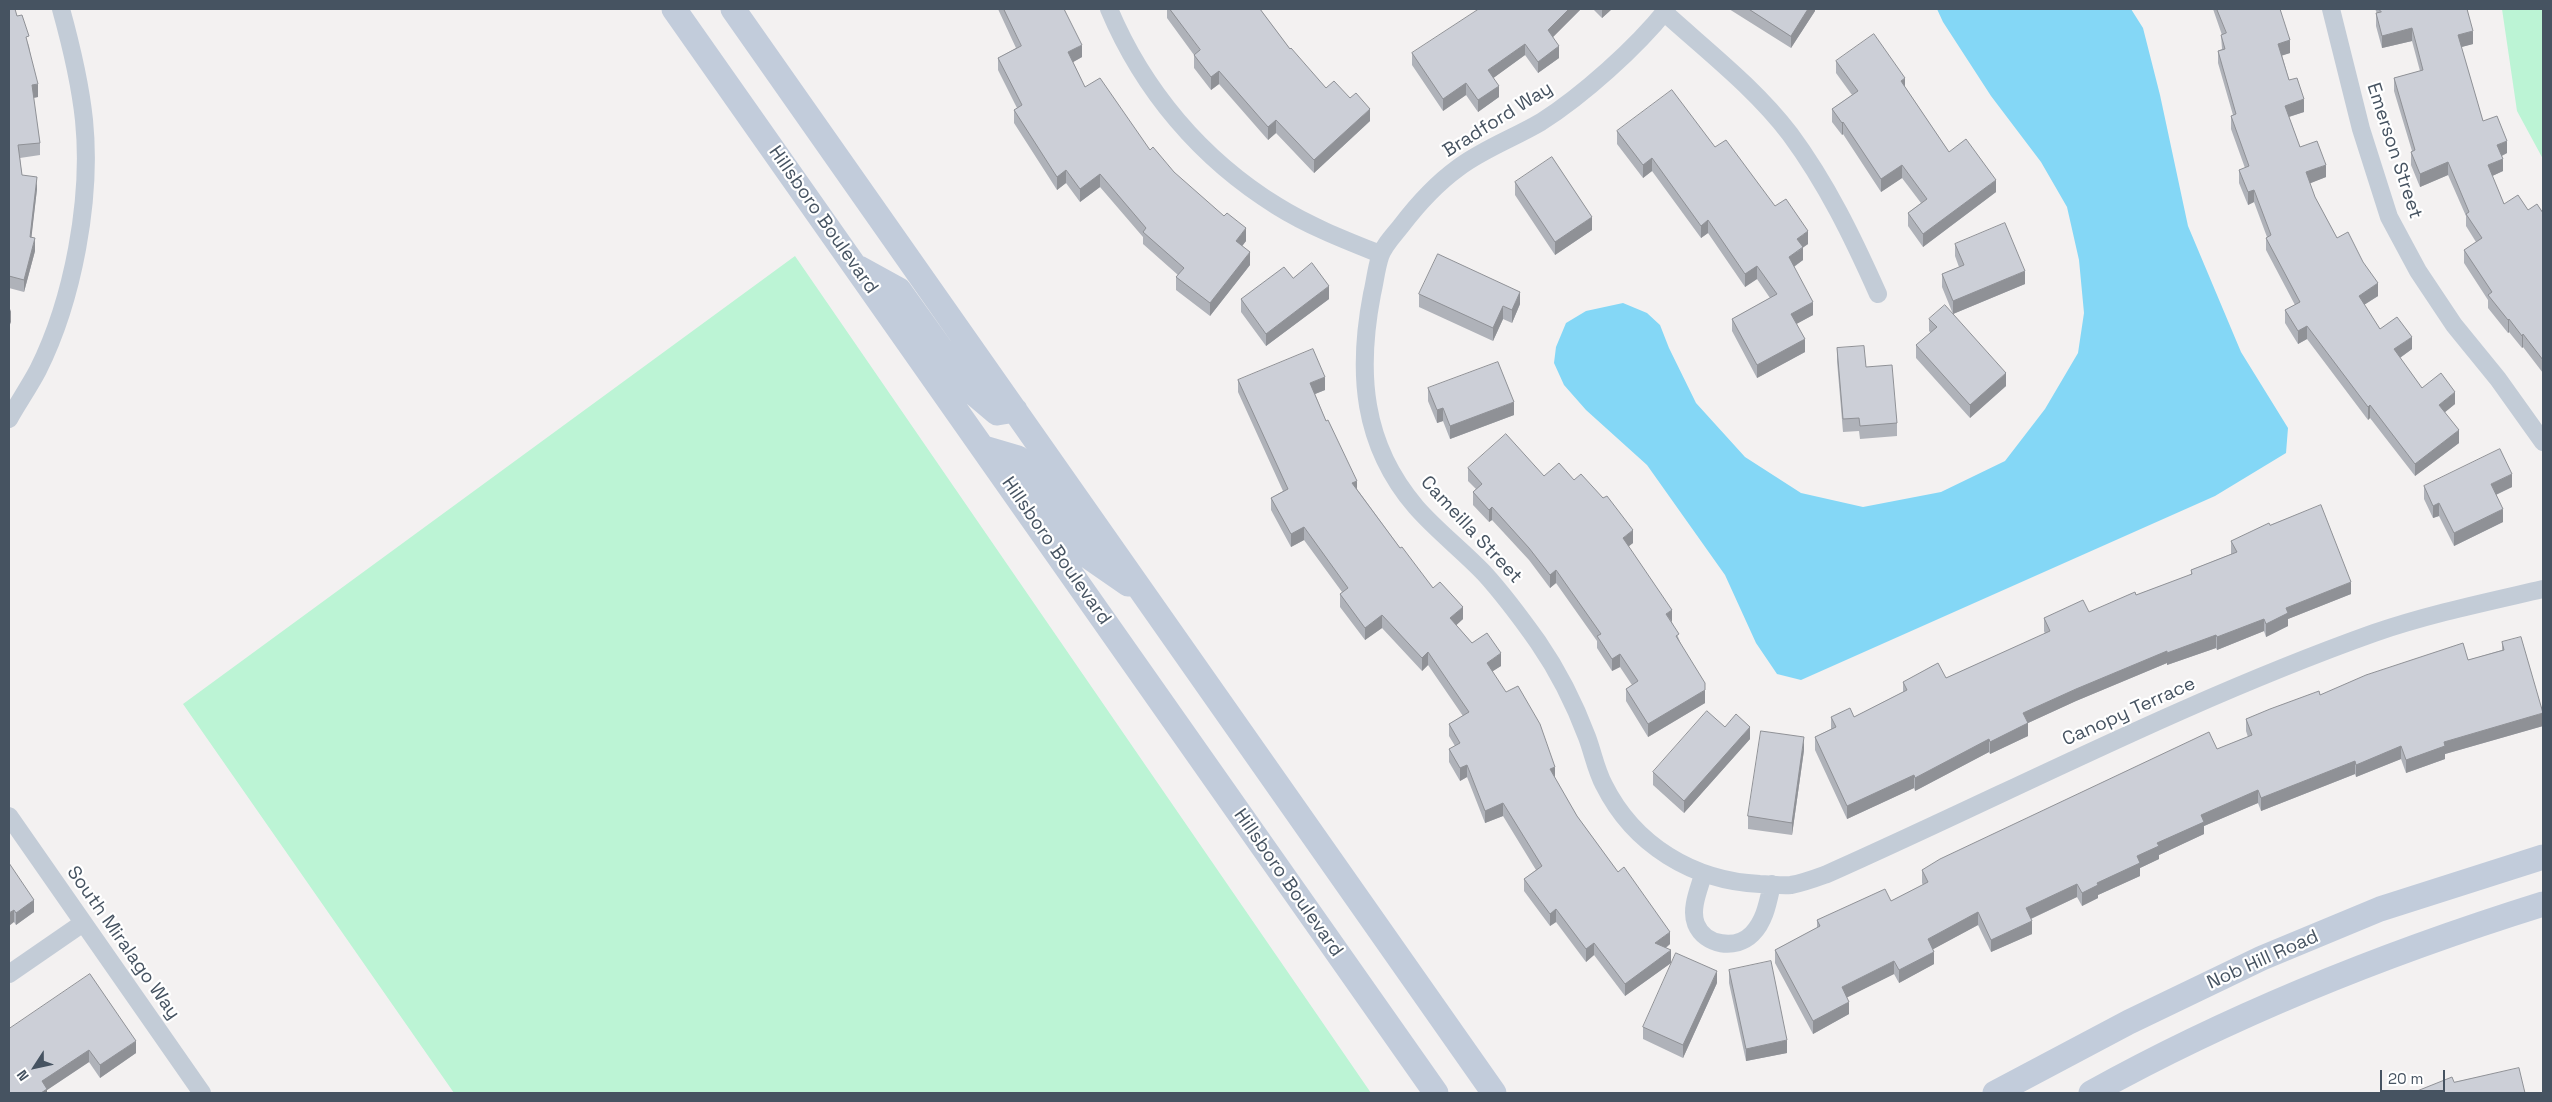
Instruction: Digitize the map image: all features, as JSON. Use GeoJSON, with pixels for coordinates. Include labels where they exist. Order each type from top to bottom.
{"type":"FeatureCollection","features":[{"type":"Feature","properties":{"kind":"street"},"geometry":{"type":"LineString","coordinates":[[9,419],[38,370],[60,314],[79,242],[84,172],[84,121],[74,57],[60,9]]}},
{"type":"Feature","properties":{"kind":"street","name":"Hillsboro Boulevard"},"geometry":{"type":"LineString","coordinates":[[674,9],[1436,1093]]}},
{"type":"Feature","properties":{"kind":"street"},"geometry":{"type":"LineString","coordinates":[[733,9],[1494,1093]]}},
{"type":"Feature","properties":{"kind":"street"},"geometry":{"type":"LineString","coordinates":[[1109,9],[1137,67],[1167,110],[1202,147],[1240,181],[1278,206],[1334,236],[1380,254]]}},
{"type":"Feature","properties":{"kind":"street","name":"Emerson Street"},"geometry":{"type":"LineString","coordinates":[[2331,9],[2361,129],[2389,217],[2418,271],[2454,325],[2498,379],[2543,442]]}},
{"type":"Feature","properties":{"kind":"street"},"geometry":{"type":"LineString","coordinates":[[1665,11],[1757,97],[1789,133],[1818,175],[1847,225],[1878,294]]}},
{"type":"Feature","properties":{"kind":"street","name":"Bradford Way"},"geometry":{"type":"LineString","coordinates":[[1380,254],[1427,196],[1459,167],[1542,122],[1582,91],[1618,59],[1665,11]]}},
{"type":"Feature","properties":{"kind":"street","name":"Cameilla Street"},"geometry":{"type":"LineString","coordinates":[[1380,254],[1368,315],[1364,354],[1366,402],[1377,439],[1391,472],[1415,506],[1482,572],[1514,607],[1542,647],[1568,694],[1587,736],[1602,782],[1619,812],[1640,836],[1670,857],[1703,875],[1739,883]]}},
{"type":"Feature","properties":{"kind":"street"},"geometry":{"type":"LineString","coordinates":[[854,265],[899,290],[971,391],[997,413],[1015,410]]}},
{"type":"Feature","properties":{"kind":"street"},"geometry":{"type":"LineString","coordinates":[[984,448],[1018,458],[1089,557],[1141,592]]}},
{"type":"Feature","properties":{"kind":"street","name":"Canopy Terrace"},"geometry":{"type":"LineString","coordinates":[[1739,883],[1791,885],[1828,874],[2046,772],[2209,700],[2367,636],[2469,606],[2543,589]]}},
{"type":"Feature","properties":{"kind":"street","name":"South Miralago Way"},"geometry":{"type":"LineString","coordinates":[[9,816],[202,1093]]}},
{"type":"Feature","properties":{"kind":"street","name":"Nob Hill Road"},"geometry":{"type":"LineString","coordinates":[[1995,1093],[2129,1022],[2262,958],[2380,909],[2543,856]]}},
{"type":"Feature","properties":{"kind":"street"},"geometry":{"type":"LineString","coordinates":[[1703,875],[1695,904],[1696,924],[1702,934],[1714,942],[1726,944],[1743,941],[1752,934],[1765,914],[1772,884]]}},
{"type":"Feature","properties":{"kind":"street"},"geometry":{"type":"LineString","coordinates":[[2091,1093],[2160,1054],[2278,1000],[2398,952],[2543,904]]}},
{"type":"Feature","properties":{"kind":"street"},"geometry":{"type":"LineString","coordinates":[[9,974],[83,923]]}},
{"type":"Feature","properties":{"kind":"green space"},"geometry":{"type":"Polygon","coordinates":[[[2502,9],[2543,9],[2543,159],[2517,111],[2502,9]]]}},
{"type":"Feature","properties":{"kind":"green space"},"geometry":{"type":"Polygon","coordinates":[[[795,256],[1371,1093],[454,1093],[183,704],[795,256]]]}},
{"type":"Feature","properties":{"kind":"water"},"geometry":{"type":"Polygon","coordinates":[[[1937,9],[2131,9],[2143,28],[2160,95],[2188,226],[2241,352],[2288,428],[2286,453],[2215,496],[1801,680],[1777,674],[1756,643],[1725,575],[1647,465],[1586,410],[1564,385],[1554,363],[1556,347],[1566,323],[1586,311],[1623,303],[1647,313],[1660,325],[1696,403],[1745,457],[1801,493],[1863,507],[1941,492],[2005,461],[2045,409],[2078,353],[2084,313],[2079,260],[2067,207],[2041,162],[1991,96],[1943,22],[1937,9]]]}},
{"type":"Feature","properties":{"kind":"building"},"geometry":{"type":"Polygon","coordinates":[[[9,9],[15,9],[17,16],[22,15],[29,36],[26,37],[38,84],[32,85],[40,143],[18,145],[22,175],[37,177],[30,237],[35,238],[24,280],[9,276],[9,9]]]}},
{"type":"Feature","properties":{"kind":"building"},"geometry":{"type":"Polygon","coordinates":[[[1004,9],[1064,9],[1082,45],[1068,52],[1085,87],[1100,78],[1150,150],[1153,147],[1174,172],[1224,216],[1227,213],[1246,228],[1236,241],[1250,252],[1210,303],[1176,277],[1184,268],[1143,232],[1146,228],[1100,174],[1080,189],[1066,170],[1057,177],[1014,110],[1022,105],[998,58],[1021,46],[1004,9]]]}},
{"type":"Feature","properties":{"kind":"building"},"geometry":{"type":"Polygon","coordinates":[[[1170,9],[1260,9],[1290,49],[1326,88],[1334,81],[1350,98],[1356,93],[1370,109],[1314,160],[1276,120],[1268,127],[1219,71],[1211,77],[1194,55],[1200,50],[1170,9]]]}},
{"type":"Feature","properties":{"kind":"building"},"geometry":{"type":"Polygon","coordinates":[[[1479,9],[1569,9],[1548,30],[1559,46],[1538,62],[1525,44],[1488,70],[1499,86],[1478,100],[1466,83],[1443,99],[1412,53],[1479,9]]]}},
{"type":"Feature","properties":{"kind":"building"},"geometry":{"type":"Polygon","coordinates":[[[1749,9],[1808,9],[1791,36],[1749,9]]]}},
{"type":"Feature","properties":{"kind":"building"},"geometry":{"type":"Polygon","coordinates":[[[2217,9],[2280,9],[2290,40],[2278,44],[2289,80],[2297,78],[2304,99],[2285,106],[2300,147],[2317,141],[2326,165],[2306,172],[2315,197],[2337,238],[2348,232],[2363,262],[2378,283],[2359,296],[2380,329],[2397,317],[2412,337],[2394,349],[2422,388],[2441,373],[2455,392],[2439,405],[2459,430],[2415,464],[2370,405],[2368,407],[2307,326],[2298,331],[2285,310],[2300,302],[2266,238],[2271,235],[2254,190],[2248,192],[2239,170],[2249,166],[2231,116],[2236,114],[2218,51],[2225,49],[2221,35],[2226,33],[2217,9]]]}},
{"type":"Feature","properties":{"kind":"building"},"geometry":{"type":"Polygon","coordinates":[[[2379,9],[2467,9],[2473,31],[2458,35],[2483,121],[2497,116],[2507,141],[2497,145],[2503,159],[2488,165],[2504,204],[2518,195],[2528,210],[2537,204],[2543,213],[2543,360],[2523,334],[2522,336],[2488,295],[2492,292],[2464,250],[2482,238],[2466,214],[2469,212],[2448,162],[2420,174],[2411,152],[2415,150],[2394,78],[2423,70],[2412,28],[2382,36],[2376,13],[2381,12],[2379,9]]]}},
{"type":"Feature","properties":{"kind":"building"},"geometry":{"type":"Polygon","coordinates":[[[1874,34],[1905,78],[1901,81],[1949,152],[1966,139],[1996,180],[1923,234],[1908,213],[1927,199],[1902,165],[1881,179],[1843,122],[1832,109],[1858,91],[1836,61],[1874,34]]]}},
{"type":"Feature","properties":{"kind":"building"},"geometry":{"type":"Polygon","coordinates":[[[1672,90],[1715,147],[1726,140],[1775,206],[1786,199],[1808,231],[1797,239],[1803,247],[1789,257],[1813,302],[1791,314],[1805,339],[1757,365],[1732,319],[1777,294],[1757,266],[1745,274],[1708,220],[1701,226],[1652,158],[1643,165],[1617,131],[1672,90]]]}},
{"type":"Feature","properties":{"kind":"building"},"geometry":{"type":"Polygon","coordinates":[[[1552,157],[1592,217],[1555,242],[1515,182],[1552,157]]]}},
{"type":"Feature","properties":{"kind":"building"},"geometry":{"type":"Polygon","coordinates":[[[2005,223],[2025,271],[1953,301],[1942,274],[1964,265],[1955,244],[2005,223]]]}},
{"type":"Feature","properties":{"kind":"building"},"geometry":{"type":"Polygon","coordinates":[[[1438,254],[1520,292],[1512,310],[1503,306],[1493,328],[1419,294],[1438,254]]]}},
{"type":"Feature","properties":{"kind":"building"},"geometry":{"type":"Polygon","coordinates":[[[1312,263],[1329,286],[1266,334],[1241,299],[1284,267],[1293,278],[1312,263]]]}},
{"type":"Feature","properties":{"kind":"building"},"geometry":{"type":"Polygon","coordinates":[[[1945,305],[2006,373],[1970,405],[1916,345],[1937,327],[1929,319],[1945,305]]]}},
{"type":"Feature","properties":{"kind":"building"},"geometry":{"type":"Polygon","coordinates":[[[1864,346],[1866,367],[1892,365],[1897,423],[1860,426],[1859,418],[1843,419],[1837,348],[1864,346]]]}},
{"type":"Feature","properties":{"kind":"building"},"geometry":{"type":"Polygon","coordinates":[[[1313,349],[1325,377],[1310,383],[1326,421],[1328,420],[1357,481],[1352,483],[1400,548],[1402,547],[1433,588],[1440,582],[1463,607],[1450,618],[1472,643],[1487,633],[1501,653],[1487,663],[1506,692],[1518,686],[1540,724],[1555,767],[1550,769],[1577,816],[1618,872],[1624,867],[1670,932],[1655,943],[1671,950],[1625,984],[1594,943],[1586,949],[1556,909],[1550,914],[1524,879],[1542,866],[1503,803],[1485,811],[1467,765],[1460,768],[1449,749],[1460,743],[1449,724],[1469,712],[1428,652],[1422,658],[1382,615],[1365,628],[1340,594],[1348,588],[1304,527],[1291,534],[1271,498],[1288,489],[1238,380],[1313,349]]]}},
{"type":"Feature","properties":{"kind":"building"},"geometry":{"type":"Polygon","coordinates":[[[1498,362],[1514,402],[1450,426],[1443,408],[1437,410],[1428,388],[1498,362]]]}},
{"type":"Feature","properties":{"kind":"building"},"geometry":{"type":"Polygon","coordinates":[[[1506,434],[1544,476],[1559,463],[1574,480],[1581,474],[1603,498],[1607,496],[1633,530],[1623,538],[1672,610],[1666,614],[1679,634],[1676,636],[1705,683],[1705,690],[1648,724],[1626,689],[1638,681],[1620,654],[1612,659],[1597,636],[1601,634],[1556,570],[1550,575],[1529,548],[1492,507],[1489,510],[1473,492],[1482,484],[1468,468],[1506,434]]]}},
{"type":"Feature","properties":{"kind":"building"},"geometry":{"type":"Polygon","coordinates":[[[2500,449],[2512,474],[2491,484],[2503,509],[2454,533],[2439,503],[2433,506],[2424,486],[2500,449]]]}},
{"type":"Feature","properties":{"kind":"building"},"geometry":{"type":"Polygon","coordinates":[[[2321,505],[2351,582],[2286,608],[2288,613],[2266,624],[2264,619],[2217,637],[2216,635],[2167,653],[2167,651],[2076,689],[2023,713],[2028,723],[1990,742],[1989,739],[1915,778],[1914,775],[1847,806],[1815,737],[1836,727],[1831,717],[1850,708],[1854,717],[1907,690],[1903,682],[1938,663],[1946,678],[2050,631],[2044,618],[2083,600],[2089,612],[2135,592],[2136,595],[2192,574],[2191,570],[2237,552],[2231,541],[2269,523],[2270,525],[2321,505]]]}},
{"type":"Feature","properties":{"kind":"building"},"geometry":{"type":"Polygon","coordinates":[[[2521,637],[2543,713],[2444,742],[2445,746],[2406,760],[2401,746],[2356,765],[2355,761],[2261,798],[2258,790],[2201,815],[2204,822],[2157,843],[2159,846],[2137,856],[2140,863],[2097,883],[2098,885],[2082,893],[2077,884],[2026,908],[2032,921],[1991,940],[1978,912],[1928,939],[1934,952],[1899,970],[1894,961],[1842,987],[1849,1002],[1813,1021],[1775,950],[1820,926],[1817,920],[1885,889],[1891,901],[1928,882],[1922,870],[1940,859],[2209,732],[2217,749],[2252,735],[2246,719],[2270,709],[2319,691],[2320,695],[2366,675],[2463,643],[2468,660],[2504,650],[2502,642],[2521,637]]]}},
{"type":"Feature","properties":{"kind":"building"},"geometry":{"type":"Polygon","coordinates":[[[1707,711],[1725,727],[1736,714],[1750,727],[1684,801],[1653,772],[1707,711]]]}},
{"type":"Feature","properties":{"kind":"building"},"geometry":{"type":"Polygon","coordinates":[[[1761,731],[1804,737],[1792,823],[1748,816],[1761,731]]]}},
{"type":"Feature","properties":{"kind":"building"},"geometry":{"type":"Polygon","coordinates":[[[9,863],[34,900],[16,913],[14,910],[9,913],[9,863]]]}},
{"type":"Feature","properties":{"kind":"building"},"geometry":{"type":"Polygon","coordinates":[[[1676,953],[1717,971],[1683,1045],[1643,1027],[1676,953]]]}},
{"type":"Feature","properties":{"kind":"building"},"geometry":{"type":"Polygon","coordinates":[[[1771,961],[1787,1040],[1746,1049],[1729,970],[1771,961]]]}},
{"type":"Feature","properties":{"kind":"building"},"geometry":{"type":"Polygon","coordinates":[[[90,974],[136,1041],[100,1065],[89,1050],[42,1081],[47,1089],[41,1093],[9,1093],[9,1029],[90,974]]]}},
{"type":"Feature","properties":{"kind":"building"},"geometry":{"type":"Polygon","coordinates":[[[2519,1068],[2525,1093],[2412,1093],[2452,1077],[2454,1082],[2519,1068]]]}}]}
